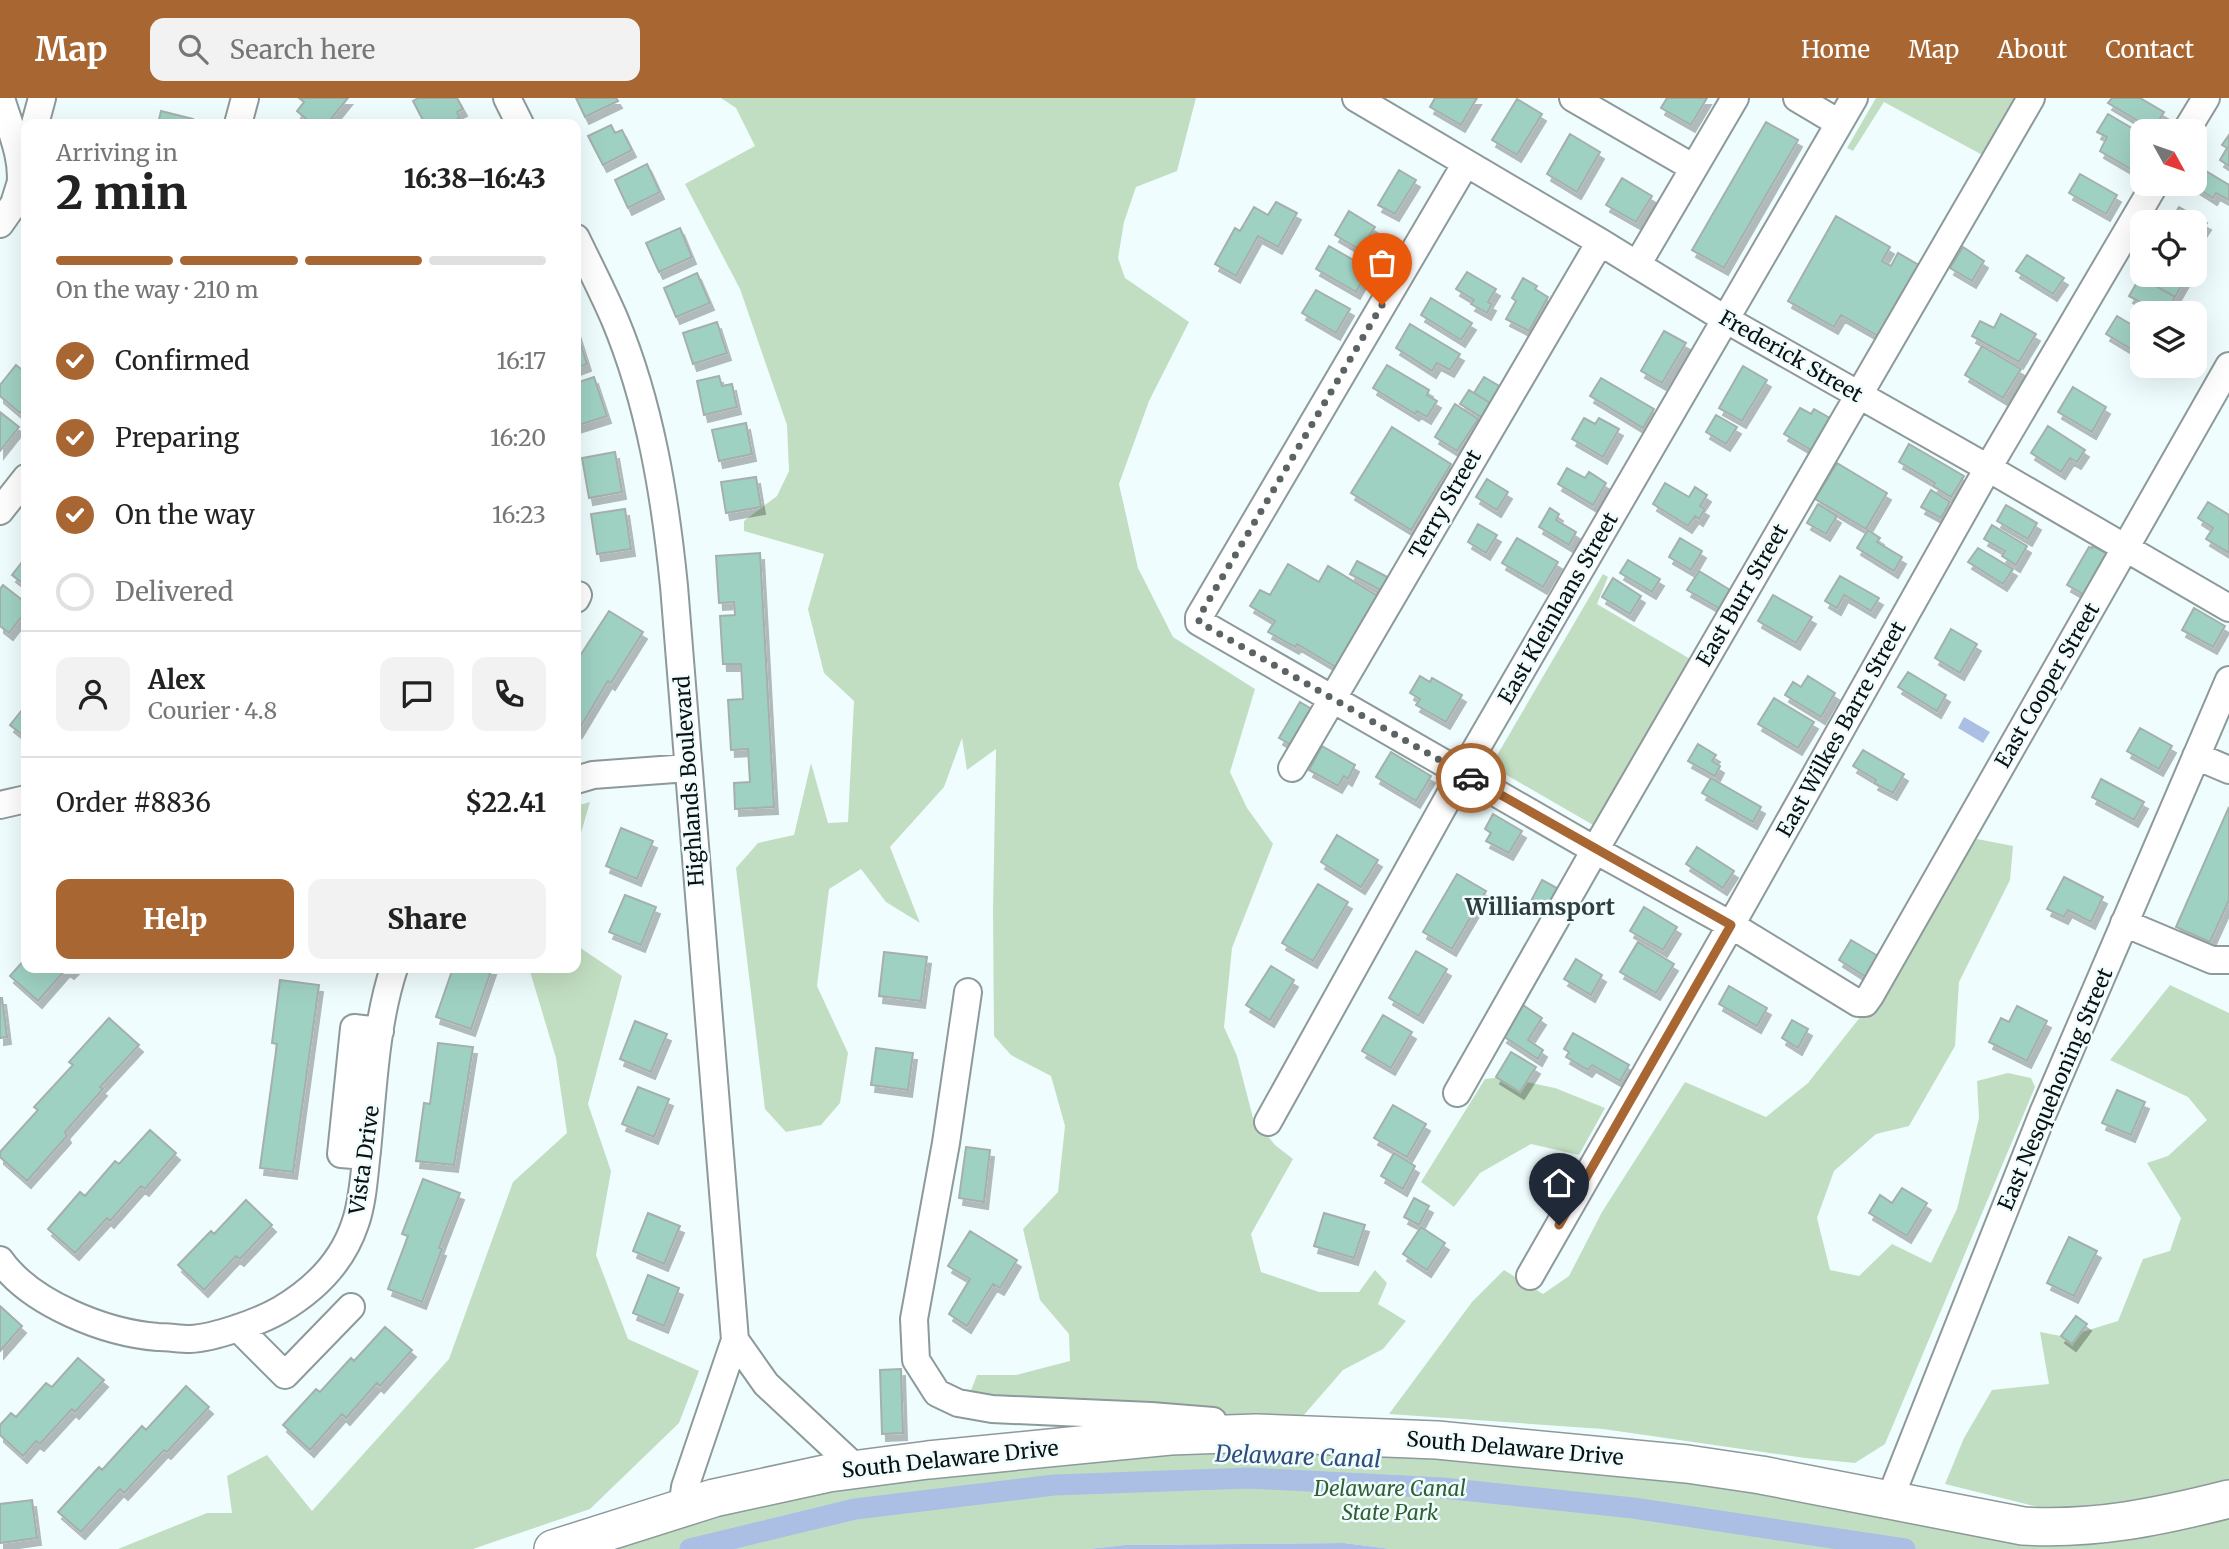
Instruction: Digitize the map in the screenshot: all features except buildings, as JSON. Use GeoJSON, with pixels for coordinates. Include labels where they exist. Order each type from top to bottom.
{"type":"FeatureCollection","features":[{"type":"Feature","properties":{"kind":"highway","name":"South Delaware Drive"},"geometry":{"type":"LineString","coordinates":[[553,1549],[682,1508],[760,1487],[857,1469],[1170,1436],[1255,1433],[1425,1439],[1687,1464],[1761,1475],[2008,1525],[2058,1528],[2108,1525],[2139,1521],[2229,1499]]}},
{"type":"Feature","properties":{"kind":"street"},"geometry":{"type":"LineString","coordinates":[[1,98],[18,154],[20,188]]}},
{"type":"Feature","properties":{"kind":"street"},"geometry":{"type":"LineString","coordinates":[[36,119],[42,98]]}},
{"type":"Feature","properties":{"kind":"street"},"geometry":{"type":"LineString","coordinates":[[239,119],[245,98]]}},
{"type":"Feature","properties":{"kind":"street"},"geometry":{"type":"LineString","coordinates":[[507,98],[518,119]]}},
{"type":"Feature","properties":{"kind":"street","name":"Frederick Street"},"geometry":{"type":"LineString","coordinates":[[1356,98],[1725,319],[2229,608]]}},
{"type":"Feature","properties":{"kind":"street"},"geometry":{"type":"LineString","coordinates":[[1573,98],[1694,168]]}},
{"type":"Feature","properties":{"kind":"street"},"geometry":{"type":"LineString","coordinates":[[1637,265],[1735,98]]}},
{"type":"Feature","properties":{"kind":"street"},"geometry":{"type":"LineString","coordinates":[[1797,98],[1839,123]]}},
{"type":"Feature","properties":{"kind":"street","name":"East Kleinhans Street"},"geometry":{"type":"LineString","coordinates":[[1268,1122],[1462,773],[1854,98]]}},
{"type":"Feature","properties":{"kind":"street","name":"East Burr Street"},"geometry":{"type":"LineString","coordinates":[[1457,1093],[2031,98]]}},
{"type":"Feature","properties":{"kind":"street"},"geometry":{"type":"LineString","coordinates":[[2193,119],[2206,98]]}},
{"type":"Feature","properties":{"kind":"street"},"geometry":{"type":"LineString","coordinates":[[1466,163],[1199,617],[1199,622],[1595,850],[1731,925]]}},
{"type":"Feature","properties":{"kind":"street"},"geometry":{"type":"LineString","coordinates":[[0,224],[14,204],[21,184]]}},
{"type":"Feature","properties":{"kind":"street","name":"East Wilkes Barre Street"},"geometry":{"type":"LineString","coordinates":[[1530,1276],[1988,468],[2148,196]]}},
{"type":"Feature","properties":{"kind":"street","name":"Terry Street"},"geometry":{"type":"LineString","coordinates":[[1292,768],[1600,242]]}},
{"type":"Feature","properties":{"kind":"street","name":"Highlands Boulevard"},"geometry":{"type":"LineString","coordinates":[[581,256],[615,321],[651,434],[667,515],[735,1340],[685,1487],[682,1508]]}},
{"type":"Feature","properties":{"kind":"street","name":"East Cooper Street"},"geometry":{"type":"LineString","coordinates":[[1731,925],[1858,1003],[1865,1003],[2229,366]]}},
{"type":"Feature","properties":{"kind":"street"},"geometry":{"type":"LineString","coordinates":[[0,511],[21,484]]}},
{"type":"Feature","properties":{"kind":"street","name":"East Nesquehoning Street"},"geometry":{"type":"LineString","coordinates":[[1889,1501],[2043,1113],[2229,680]]}},
{"type":"Feature","properties":{"kind":"street"},"geometry":{"type":"LineString","coordinates":[[2196,755],[2229,771]]}},
{"type":"Feature","properties":{"kind":"street"},"geometry":{"type":"LineString","coordinates":[[581,779],[593,775],[688,768]]}},
{"type":"Feature","properties":{"kind":"street"},"geometry":{"type":"LineString","coordinates":[[0,805],[21,800]]}},
{"type":"Feature","properties":{"kind":"street"},"geometry":{"type":"LineString","coordinates":[[2124,923],[2212,960],[2229,960]]}},
{"type":"Feature","properties":{"kind":"street","name":"Vista Drive"},"geometry":{"type":"LineString","coordinates":[[0,1260],[30,1289],[66,1311],[144,1336],[192,1339],[238,1328],[269,1316],[298,1299],[322,1279],[337,1261],[355,1224],[366,1156],[380,1031],[393,973]]}},
{"type":"Feature","properties":{"kind":"street"},"geometry":{"type":"LineString","coordinates":[[968,992],[946,1143],[914,1319],[916,1360],[936,1393],[958,1402],[992,1409],[1208,1419],[1255,1433]]}},
{"type":"Feature","properties":{"kind":"street"},"geometry":{"type":"LineString","coordinates":[[238,1328],[285,1375],[351,1307]]}},
{"type":"Feature","properties":{"kind":"street"},"geometry":{"type":"LineString","coordinates":[[735,1340],[766,1384],[857,1469]]}},
{"type":"Feature","properties":{"kind":"green space"},"geometry":{"type":"Polygon","coordinates":[[[721,98],[1196,98],[1177,171],[1136,187],[1124,222],[1118,258],[1125,278],[1189,322],[1149,401],[1119,484],[1138,568],[1173,637],[1255,689],[1230,772],[1247,808],[1273,844],[1232,948],[1224,1027],[1237,1056],[1253,1118],[1275,1145],[1293,1159],[1251,1234],[1261,1272],[1319,1292],[1359,1292],[1375,1270],[1387,1283],[1378,1304],[1406,1321],[1383,1349],[1343,1370],[1303,1416],[1023,1425],[990,1421],[965,1406],[977,1375],[1016,1375],[1070,1361],[1069,1334],[1040,1300],[1023,1229],[1058,1192],[1065,1126],[1051,1076],[1011,1055],[994,1036],[996,749],[967,770],[962,738],[944,787],[890,847],[920,923],[886,902],[861,869],[829,889],[817,986],[848,1053],[840,1103],[821,1125],[786,1132],[765,1109],[736,868],[758,843],[794,835],[811,763],[828,823],[848,822],[854,701],[824,673],[808,609],[824,554],[744,531],[744,521],[777,496],[789,471],[787,425],[740,289],[685,184],[755,146],[736,108],[721,98]]]}},
{"type":"Feature","properties":{"kind":"green space"},"geometry":{"type":"Polygon","coordinates":[[[1876,98],[2024,98],[1988,158],[1884,102],[1853,151],[1847,148],[1876,98]]]}},
{"type":"Feature","properties":{"kind":"green space"},"geometry":{"type":"Polygon","coordinates":[[[1603,574],[1608,577],[1597,604],[1697,663],[1600,829],[1503,773],[1496,765],[1496,757],[1603,574]]]}},
{"type":"Feature","properties":{"kind":"green space"},"geometry":{"type":"Polygon","coordinates":[[[590,802],[581,833],[581,805],[590,802]]]}},
{"type":"Feature","properties":{"kind":"green space"},"geometry":{"type":"Polygon","coordinates":[[[1977,839],[2013,846],[2010,880],[1959,982],[1955,1046],[1909,1126],[1876,1134],[1834,1171],[1817,1218],[1830,1270],[1859,1276],[1892,1244],[1931,1263],[1957,1209],[1979,1118],[1977,1081],[2008,1073],[2031,1078],[2035,1087],[1885,1444],[1855,1463],[1603,1429],[1389,1414],[1472,1302],[1504,1270],[1543,1294],[1569,1276],[1602,1212],[1685,1082],[1766,1117],[1808,1083],[1861,1016],[1977,839]]]}},
{"type":"Feature","properties":{"kind":"green space"},"geometry":{"type":"Polygon","coordinates":[[[581,948],[622,976],[588,1104],[611,1171],[596,1255],[628,1339],[699,1371],[679,1423],[590,1509],[473,1549],[118,1549],[207,1513],[232,1513],[227,1476],[267,1455],[312,1511],[449,1359],[513,1182],[567,1133],[556,1058],[530,973],[581,973],[581,948]]]}},
{"type":"Feature","properties":{"kind":"green space"},"geometry":{"type":"Polygon","coordinates":[[[2170,985],[2229,1013],[2229,1485],[2135,1502],[2058,1512],[1945,1484],[1964,1438],[1992,1390],[2049,1384],[2040,1332],[2066,1337],[2118,1321],[2143,1259],[2170,1251],[2181,1218],[2147,1163],[2168,1156],[2207,1120],[2188,1097],[2110,1060],[2170,985]]]}},
{"type":"Feature","properties":{"kind":"green space"},"geometry":{"type":"Polygon","coordinates":[[[1503,1077],[1555,1088],[1605,1108],[1579,1155],[1531,1144],[1480,1173],[1454,1207],[1421,1182],[1485,1079],[1503,1077]]]}},
{"type":"Feature","properties":{"kind":"green space","name":"Delaware Canal State Park"},"geometry":{"type":"Polygon","coordinates":[[[1313,1448],[1678,1479],[2064,1544],[2124,1540],[2229,1513],[2229,1549],[1391,1549],[1344,1543],[1125,1545],[1088,1549],[604,1549],[733,1506],[868,1478],[1160,1450],[1313,1448]]]}},
{"type":"Feature","properties":{"kind":"water"},"geometry":{"type":"Polygon","coordinates":[[[1964,717],[1990,732],[1983,743],[1958,728],[1964,717]]]}},
{"type":"Feature","properties":{"kind":"water"},"geometry":{"type":"Polygon","coordinates":[[[1344,1543],[1391,1549],[1088,1549],[1125,1545],[1344,1543]]]}},
{"type":"Feature","properties":{"kind":"waterway","name":"Delaware Canal"},"geometry":{"type":"LineString","coordinates":[[690,1549],[855,1509],[1054,1485],[1249,1478],[1443,1488],[1633,1508],[1905,1549]]}},
{"type":"Feature","properties":{"kind":"way so far"},"geometry":{"type":"LineString","coordinates":[[1382,305],[1199,617],[1199,622],[1471,778]]}},
{"type":"Feature","properties":{"kind":"district","name":"Williamsport"},"geometry":{"type":"Point","coordinates":[1540,906]}},
{"type":"Feature","properties":{"kind":"route"},"geometry":{"type":"LineString","coordinates":[[1471,778],[1731,925],[1559,1225]]}}]}
